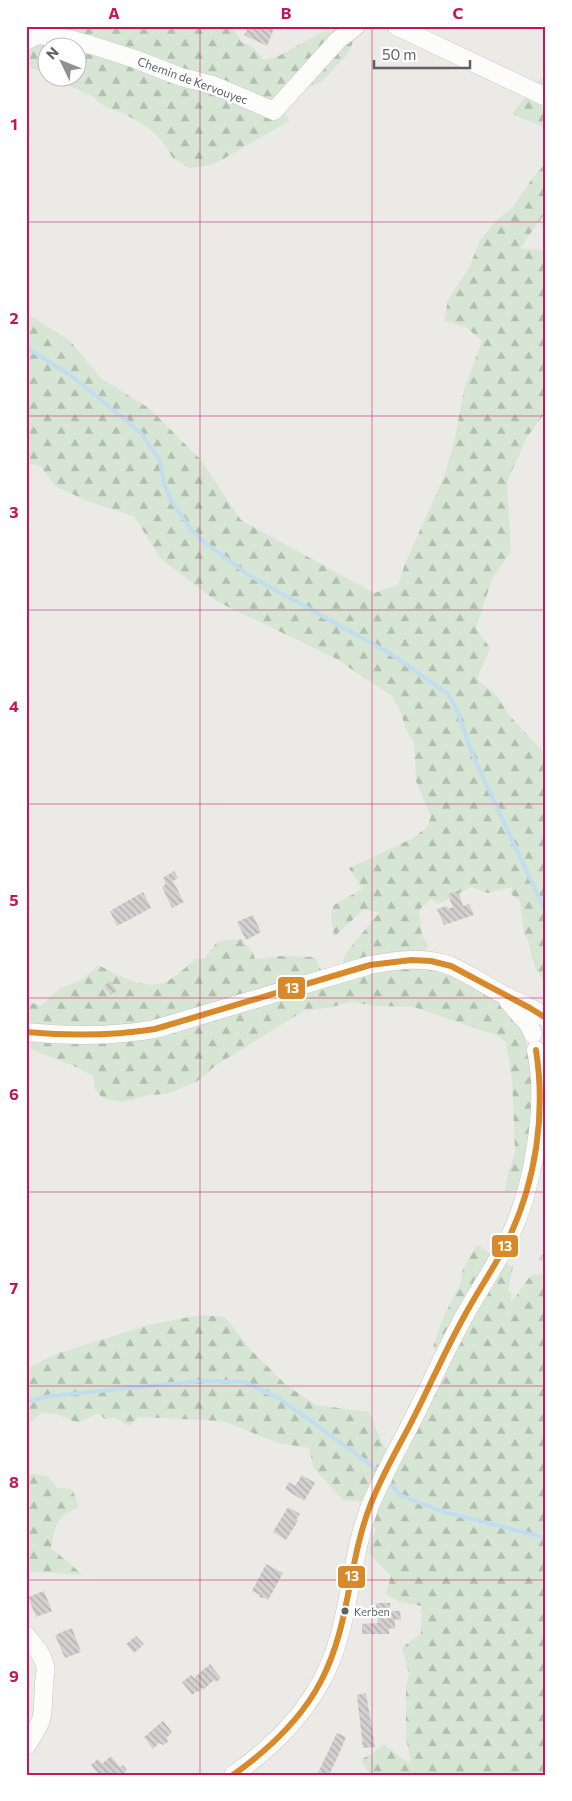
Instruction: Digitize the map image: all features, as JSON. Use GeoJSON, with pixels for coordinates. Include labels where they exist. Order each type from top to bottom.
{"type":"FeatureCollection","features":[{"type":"Feature","properties":{"kind":"street","name":"Chemin de Kervouyec"},"geometry":{"type":"LineString","coordinates":[[26,41],[38,35],[69,39],[91,45],[135,59],[181,77],[213,85],[274,111],[338,40],[356,26]]}},
{"type":"Feature","properties":{"kind":"street"},"geometry":{"type":"LineString","coordinates":[[396,26],[546,97]]}},
{"type":"Feature","properties":{"kind":"street"},"geometry":{"type":"LineString","coordinates":[[26,1032],[90,1035],[127,1034],[155,1030],[370,965],[395,961],[422,960],[443,964],[476,979],[524,1004],[546,1019],[537,1025],[538,1046],[544,1072],[533,1157],[526,1193],[509,1238],[459,1325],[373,1500],[356,1553],[343,1618],[330,1664],[314,1694],[277,1740],[233,1775]]}},
{"type":"Feature","properties":{"kind":"street"},"geometry":{"type":"LineString","coordinates":[[501,993],[523,1017],[538,1046]]}},
{"type":"Feature","properties":{"kind":"street"},"geometry":{"type":"LineString","coordinates":[[26,1635],[44,1660],[46,1671],[43,1717],[40,1727],[26,1746]]}},
{"type":"Feature","properties":{"kind":"green space"},"geometry":{"type":"Polygon","coordinates":[[[26,26],[236,26],[235,30],[241,42],[253,47],[264,60],[279,56],[322,32],[336,30],[354,38],[350,51],[322,82],[297,91],[282,103],[289,121],[211,165],[190,168],[173,158],[161,140],[148,128],[125,114],[104,106],[92,96],[74,88],[88,88],[88,38],[38,38],[38,70],[26,68],[26,26]]]}},
{"type":"Feature","properties":{"kind":"green space"},"geometry":{"type":"Polygon","coordinates":[[[539,79],[546,79],[546,128],[512,114],[539,79]]]}},
{"type":"Feature","properties":{"kind":"green space"},"geometry":{"type":"Polygon","coordinates":[[[546,163],[546,212],[520,248],[546,251],[546,411],[527,437],[507,482],[511,551],[492,579],[476,628],[490,648],[477,679],[497,696],[508,714],[546,755],[546,992],[535,967],[524,933],[520,902],[511,894],[512,887],[488,893],[471,887],[438,904],[431,899],[419,910],[422,935],[428,945],[424,955],[459,975],[512,1011],[524,1035],[533,1065],[534,1124],[520,1188],[505,1193],[507,1177],[515,1152],[512,1080],[506,1042],[498,1036],[414,1007],[374,1006],[351,1002],[328,1008],[305,1010],[215,1066],[196,1082],[167,1094],[150,1095],[123,1102],[102,1098],[94,1087],[94,1077],[79,1068],[26,1049],[26,1001],[41,1006],[59,989],[83,979],[98,965],[124,978],[143,984],[153,985],[162,983],[174,977],[195,959],[204,959],[218,941],[242,939],[253,953],[255,959],[279,956],[315,957],[327,983],[346,977],[343,961],[346,953],[379,913],[364,909],[334,937],[331,914],[334,905],[362,889],[349,868],[413,838],[426,828],[431,817],[416,781],[414,742],[406,730],[401,713],[392,696],[333,657],[216,601],[161,559],[134,516],[87,501],[55,486],[40,466],[26,463],[26,315],[31,316],[70,341],[101,378],[150,409],[200,459],[241,520],[374,593],[398,585],[406,561],[443,479],[453,448],[464,390],[482,341],[466,327],[444,321],[448,300],[470,266],[479,242],[495,222],[512,208],[534,176],[546,163]]]}},
{"type":"Feature","properties":{"kind":"green space"},"geometry":{"type":"Polygon","coordinates":[[[477,1245],[513,1267],[508,1291],[511,1293],[511,1302],[532,1275],[546,1274],[546,1775],[370,1775],[361,1760],[384,1745],[411,1764],[406,1738],[406,1687],[409,1674],[402,1648],[421,1633],[422,1606],[399,1602],[386,1594],[391,1576],[369,1554],[375,1530],[366,1502],[343,1500],[314,1469],[309,1448],[278,1443],[223,1421],[139,1417],[129,1426],[115,1418],[105,1419],[98,1413],[78,1423],[57,1414],[41,1413],[26,1427],[26,1369],[56,1354],[148,1325],[200,1315],[225,1317],[250,1349],[286,1385],[316,1405],[369,1412],[384,1447],[400,1458],[447,1362],[433,1347],[442,1320],[461,1282],[462,1271],[477,1245]]]}},
{"type":"Feature","properties":{"kind":"green space"},"geometry":{"type":"Polygon","coordinates":[[[26,1473],[47,1476],[58,1488],[72,1489],[79,1507],[65,1515],[58,1522],[51,1548],[83,1575],[26,1571],[26,1473]]]}},
{"type":"Feature","properties":{"kind":"building"},"geometry":{"type":"Polygon","coordinates":[[[249,26],[275,26],[267,46],[244,35],[249,26]]]}},
{"type":"Feature","properties":{"kind":"building"},"geometry":{"type":"Polygon","coordinates":[[[174,871],[178,878],[173,881],[184,902],[172,908],[162,887],[166,884],[163,878],[174,871]]]}},
{"type":"Feature","properties":{"kind":"building"},"geometry":{"type":"Polygon","coordinates":[[[458,891],[463,906],[469,904],[474,915],[444,925],[437,909],[447,906],[448,909],[453,907],[448,894],[458,891]]]}},
{"type":"Feature","properties":{"kind":"building"},"geometry":{"type":"Polygon","coordinates":[[[143,892],[151,908],[117,926],[110,911],[143,892]]]}},
{"type":"Feature","properties":{"kind":"building"},"geometry":{"type":"Polygon","coordinates":[[[253,915],[261,932],[246,940],[237,922],[253,915]]]}},
{"type":"Feature","properties":{"kind":"building"},"geometry":{"type":"Polygon","coordinates":[[[110,981],[117,991],[111,995],[104,986],[110,981]]]}},
{"type":"Feature","properties":{"kind":"building"},"geometry":{"type":"Polygon","coordinates":[[[546,1250],[546,1263],[539,1259],[546,1250]]]}},
{"type":"Feature","properties":{"kind":"building"},"geometry":{"type":"Polygon","coordinates":[[[302,1475],[315,1483],[304,1501],[285,1489],[289,1482],[295,1486],[302,1475]]]}},
{"type":"Feature","properties":{"kind":"building"},"geometry":{"type":"Polygon","coordinates":[[[288,1507],[300,1514],[296,1520],[298,1521],[286,1540],[273,1532],[288,1507]]]}},
{"type":"Feature","properties":{"kind":"building"},"geometry":{"type":"Polygon","coordinates":[[[266,1564],[283,1573],[268,1600],[259,1597],[260,1595],[252,1591],[266,1564]]]}},
{"type":"Feature","properties":{"kind":"building"},"geometry":{"type":"Polygon","coordinates":[[[44,1591],[52,1611],[36,1617],[28,1597],[44,1591]]]}},
{"type":"Feature","properties":{"kind":"building"},"geometry":{"type":"Polygon","coordinates":[[[376,1603],[390,1603],[390,1611],[400,1611],[401,1620],[395,1619],[395,1629],[389,1628],[389,1634],[362,1634],[362,1624],[378,1623],[376,1603]]]}},
{"type":"Feature","properties":{"kind":"building"},"geometry":{"type":"Polygon","coordinates":[[[72,1628],[81,1652],[65,1658],[55,1635],[72,1628]]]}},
{"type":"Feature","properties":{"kind":"building"},"geometry":{"type":"Polygon","coordinates":[[[136,1636],[144,1644],[134,1653],[126,1644],[136,1636]]]}},
{"type":"Feature","properties":{"kind":"building"},"geometry":{"type":"Polygon","coordinates":[[[210,1664],[221,1678],[216,1682],[214,1680],[204,1689],[202,1688],[192,1695],[182,1682],[191,1675],[194,1678],[210,1664]]]}},
{"type":"Feature","properties":{"kind":"building"},"geometry":{"type":"Polygon","coordinates":[[[366,1693],[375,1747],[363,1748],[357,1695],[366,1693]]]}},
{"type":"Feature","properties":{"kind":"building"},"geometry":{"type":"Polygon","coordinates":[[[163,1721],[172,1732],[167,1737],[168,1742],[163,1745],[159,1743],[153,1749],[144,1737],[163,1721]]]}},
{"type":"Feature","properties":{"kind":"building"},"geometry":{"type":"Polygon","coordinates":[[[337,1733],[346,1737],[329,1775],[317,1775],[337,1733]]]}},
{"type":"Feature","properties":{"kind":"building"},"geometry":{"type":"Polygon","coordinates":[[[111,1756],[120,1767],[123,1765],[127,1770],[122,1775],[99,1775],[91,1765],[98,1759],[102,1764],[111,1756]]]}},
{"type":"Feature","properties":{"kind":"waterway"},"geometry":{"type":"LineString","coordinates":[[26,347],[73,377],[141,433],[160,461],[164,484],[172,502],[193,532],[208,545],[250,576],[391,654],[448,694],[456,708],[474,758],[546,916]]}},
{"type":"Feature","properties":{"kind":"waterway"},"geometry":{"type":"LineString","coordinates":[[26,1402],[50,1396],[200,1381],[244,1382],[278,1398],[380,1472]]}},
{"type":"Feature","properties":{"kind":"waterway"},"geometry":{"type":"LineString","coordinates":[[388,1481],[400,1495],[441,1511],[546,1538]]}},
{"type":"Feature","properties":{"kind":"transit line","name":"13"},"geometry":{"type":"LineString","coordinates":[[26,1032],[91,1035],[155,1029],[370,965],[411,960],[431,961],[451,966],[546,1018]]}},
{"type":"Feature","properties":{"kind":"transit line","name":"13"},"geometry":{"type":"LineString","coordinates":[[233,1775],[283,1733],[304,1709],[321,1681],[331,1660],[338,1638],[357,1550],[375,1494],[452,1338],[493,1268],[518,1218],[532,1171],[539,1123],[540,1098],[536,1050]]}},
{"type":"Feature","properties":{"kind":"place","name":"Kerben"},"geometry":{"type":"Point","coordinates":[345,1611]}}]}
